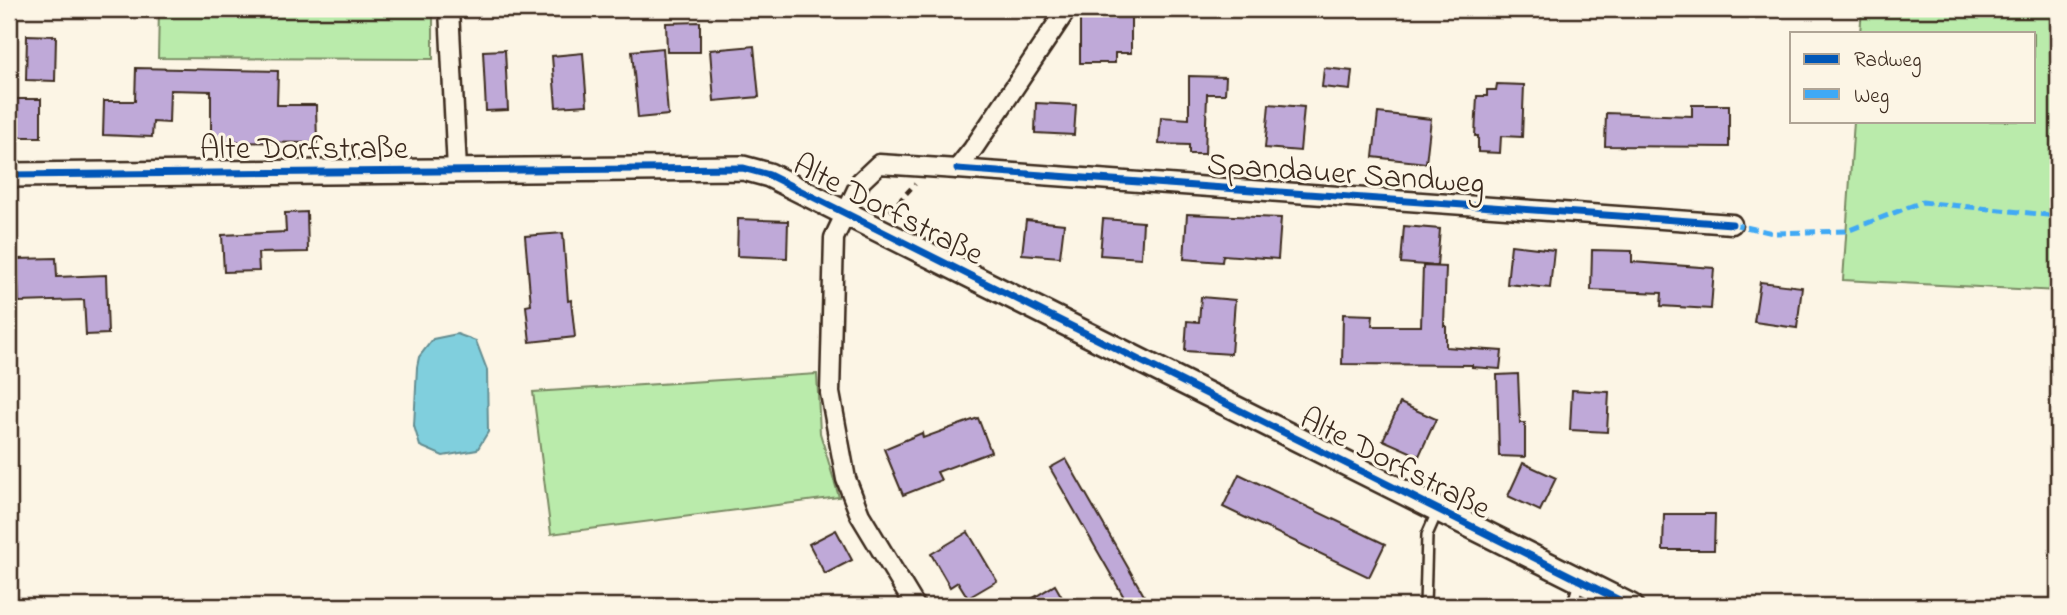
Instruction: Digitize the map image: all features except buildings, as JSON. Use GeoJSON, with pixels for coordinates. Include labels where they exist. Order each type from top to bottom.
{"type":"FeatureCollection","features":[{"type":"Feature","properties":{"kind":"street"},"geometry":{"type":"LineString","coordinates":[[449,9],[457,170]]}},
{"type":"Feature","properties":{"kind":"street"},"geometry":{"type":"LineString","coordinates":[[957,169],[1067,9]]}},
{"type":"Feature","properties":{"kind":"street","name":"Spandauer Sandweg"},"geometry":{"type":"LineString","coordinates":[[915,606],[860,515],[846,478],[831,393],[834,238],[861,181],[879,164],[1732,224]]}},
{"type":"Feature","properties":{"kind":"street","name":"Alte Dorfstraße"},"geometry":{"type":"LineString","coordinates":[[9,175],[744,168],[769,175],[1631,606]]}},
{"type":"Feature","properties":{"kind":"lane"},"geometry":{"type":"LineString","coordinates":[[1425,606],[1427,535],[1438,510]]}},
{"type":"Feature","properties":{"kind":"lane"},"geometry":{"type":"LineString","coordinates":[[1572,606],[1579,581]]}},
{"type":"Feature","properties":{"kind":"path"},"geometry":{"type":"LineString","coordinates":[[882,220],[921,177],[919,166]]}},
{"type":"Feature","properties":{"kind":"green space"},"geometry":{"type":"Polygon","coordinates":[[[159,9],[433,9],[433,59],[158,58],[159,9]]]}},
{"type":"Feature","properties":{"kind":"green space"},"geometry":{"type":"Polygon","coordinates":[[[1862,9],[2058,9],[2058,291],[1843,280],[1854,122],[2036,122],[2036,32],[1860,32],[1862,9]]]}},
{"type":"Feature","properties":{"kind":"green space"},"geometry":{"type":"Polygon","coordinates":[[[817,374],[820,433],[839,497],[551,534],[533,392],[817,374]]]}},
{"type":"Feature","properties":{"kind":"water"},"geometry":{"type":"Polygon","coordinates":[[[457,334],[476,341],[487,370],[488,432],[477,450],[443,456],[420,446],[414,426],[417,367],[419,357],[433,339],[457,334]]]}},
{"type":"Feature","properties":{"kind":"marked path"},"geometry":{"type":"LineString","coordinates":[[1732,224],[1773,233],[1847,231],[1922,202],[2058,216]]}},
{"type":"Feature","properties":{"kind":"cycle path"},"geometry":{"type":"LineString","coordinates":[[9,175],[743,168],[769,175],[1631,606]]}},
{"type":"Feature","properties":{"kind":"cycle path"},"geometry":{"type":"LineString","coordinates":[[957,169],[1732,224]]}}]}
